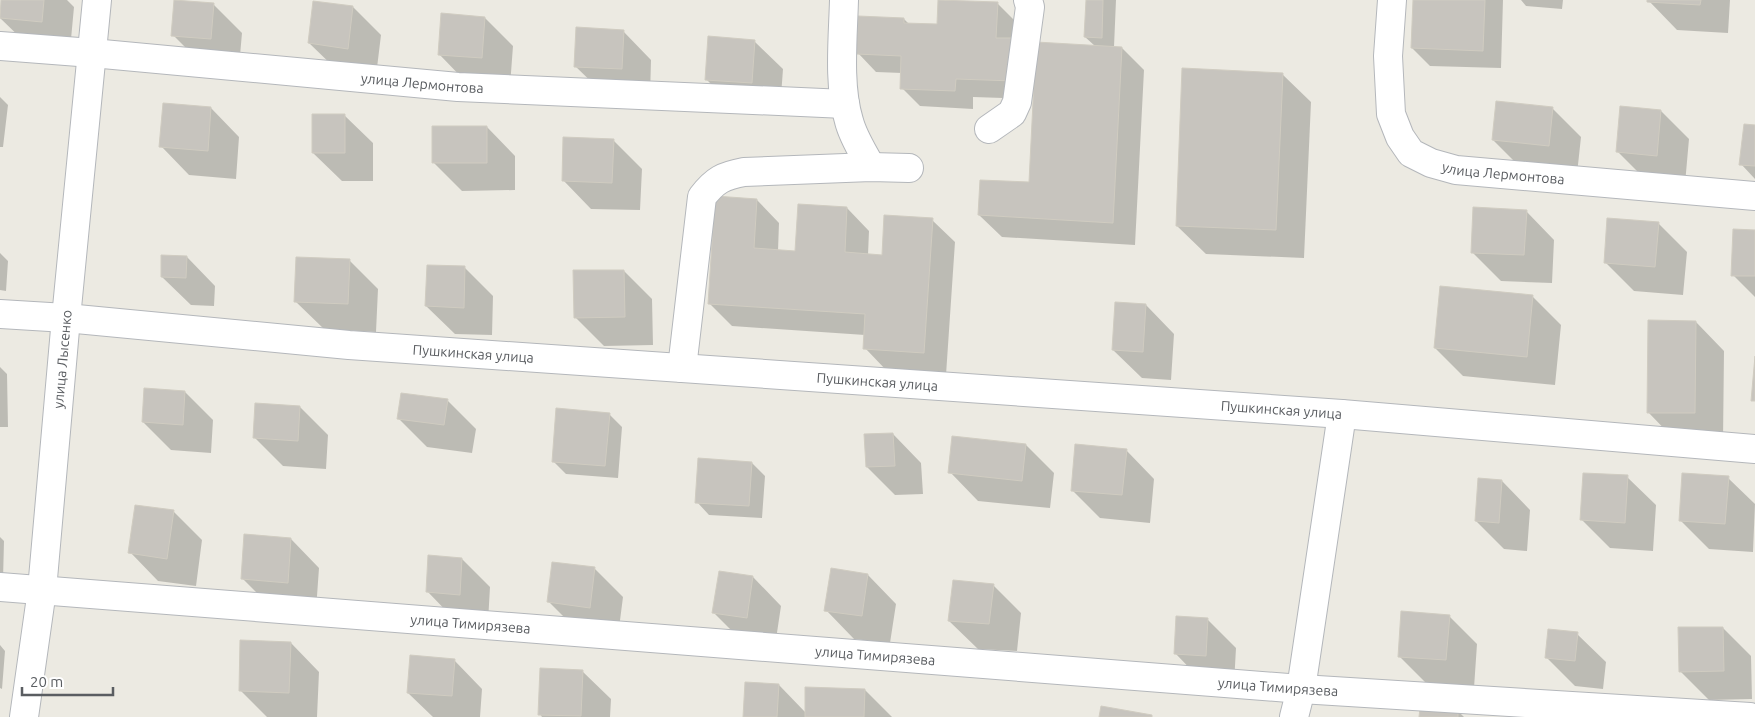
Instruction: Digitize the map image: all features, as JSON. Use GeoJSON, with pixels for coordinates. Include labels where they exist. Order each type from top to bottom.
{"type":"FeatureCollection","features":[{"type":"Feature","properties":{"kind":"street","name":"улица Лысенко"},"geometry":{"type":"LineString","coordinates":[[24,717],[42,590],[96,0]]}},
{"type":"Feature","properties":{"kind":"street"},"geometry":{"type":"LineString","coordinates":[[844,0],[843,81],[845,104],[849,122],[871,167]]}},
{"type":"Feature","properties":{"kind":"street"},"geometry":{"type":"LineString","coordinates":[[989,129],[1012,113],[1017,102],[1030,7],[1028,0]]}},
{"type":"Feature","properties":{"kind":"street","name":"улица Лермонтова"},"geometry":{"type":"LineString","coordinates":[[1392,0],[1388,56],[1391,114],[1400,137],[1412,153],[1431,163],[1456,170],[1755,196]]}},
{"type":"Feature","properties":{"kind":"street","name":"улица Лермонтова"},"geometry":{"type":"LineString","coordinates":[[0,46],[458,87],[845,104]]}},
{"type":"Feature","properties":{"kind":"street"},"geometry":{"type":"LineString","coordinates":[[682,368],[702,197],[711,185],[725,176],[744,172],[871,167],[909,168]]}},
{"type":"Feature","properties":{"kind":"street","name":"Пушкинская улица"},"geometry":{"type":"LineString","coordinates":[[0,314],[66,318],[349,345],[1342,414],[1755,449]]}},
{"type":"Feature","properties":{"kind":"street"},"geometry":{"type":"LineString","coordinates":[[1294,717],[1301,689],[1342,414]]}},
{"type":"Feature","properties":{"kind":"street","name":"улица Тимирязева"},"geometry":{"type":"LineString","coordinates":[[0,587],[1301,689],[1750,717]]}},
{"type":"Feature","properties":{"kind":"building"},"geometry":{"type":"Polygon","coordinates":[[[1,0],[44,0],[42,22],[0,18],[1,0]]]}},
{"type":"Feature","properties":{"kind":"building"},"geometry":{"type":"Polygon","coordinates":[[[174,0],[214,3],[211,39],[171,36],[174,0]]]}},
{"type":"Feature","properties":{"kind":"building"},"geometry":{"type":"Polygon","coordinates":[[[938,0],[998,2],[996,38],[1016,38],[1014,81],[956,79],[955,91],[900,89],[901,56],[856,54],[858,16],[904,18],[904,23],[937,24],[938,0]]]}},
{"type":"Feature","properties":{"kind":"building"},"geometry":{"type":"Polygon","coordinates":[[[1086,0],[1103,0],[1102,38],[1084,37],[1086,0]]]}},
{"type":"Feature","properties":{"kind":"building"},"geometry":{"type":"Polygon","coordinates":[[[1413,0],[1485,0],[1483,51],[1411,48],[1413,0]]]}},
{"type":"Feature","properties":{"kind":"building"},"geometry":{"type":"Polygon","coordinates":[[[1647,0],[1701,0],[1700,5],[1647,2],[1647,0]]]}},
{"type":"Feature","properties":{"kind":"building"},"geometry":{"type":"Polygon","coordinates":[[[313,1],[353,6],[348,49],[308,43],[313,1]]]}},
{"type":"Feature","properties":{"kind":"building"},"geometry":{"type":"Polygon","coordinates":[[[441,13],[485,17],[482,58],[438,55],[441,13]]]}},
{"type":"Feature","properties":{"kind":"building"},"geometry":{"type":"Polygon","coordinates":[[[576,27],[624,30],[622,69],[574,67],[576,27]]]}},
{"type":"Feature","properties":{"kind":"building"},"geometry":{"type":"Polygon","coordinates":[[[708,36],[755,40],[752,83],[705,80],[708,36]]]}},
{"type":"Feature","properties":{"kind":"building"},"geometry":{"type":"Polygon","coordinates":[[[1036,42],[1122,47],[1113,223],[978,215],[980,180],[1029,182],[1036,42]]]}},
{"type":"Feature","properties":{"kind":"building"},"geometry":{"type":"Polygon","coordinates":[[[1182,68],[1283,73],[1276,230],[1176,226],[1182,68]]]}},
{"type":"Feature","properties":{"kind":"building"},"geometry":{"type":"Polygon","coordinates":[[[1496,101],[1553,107],[1549,146],[1492,140],[1496,101]]]}},
{"type":"Feature","properties":{"kind":"building"},"geometry":{"type":"Polygon","coordinates":[[[163,103],[211,107],[208,151],[159,147],[163,103]]]}},
{"type":"Feature","properties":{"kind":"building"},"geometry":{"type":"Polygon","coordinates":[[[1620,106],[1661,110],[1657,156],[1616,152],[1620,106]]]}},
{"type":"Feature","properties":{"kind":"building"},"geometry":{"type":"Polygon","coordinates":[[[312,114],[345,114],[345,153],[312,153],[312,114]]]}},
{"type":"Feature","properties":{"kind":"building"},"geometry":{"type":"Polygon","coordinates":[[[1744,124],[1755,125],[1755,166],[1739,165],[1744,124]]]}},
{"type":"Feature","properties":{"kind":"building"},"geometry":{"type":"Polygon","coordinates":[[[432,126],[487,126],[487,163],[432,163],[432,126]]]}},
{"type":"Feature","properties":{"kind":"building"},"geometry":{"type":"Polygon","coordinates":[[[563,137],[614,139],[612,183],[562,181],[563,137]]]}},
{"type":"Feature","properties":{"kind":"building"},"geometry":{"type":"Polygon","coordinates":[[[715,196],[757,199],[754,248],[795,251],[798,204],[847,207],[845,252],[882,255],[884,215],[933,218],[924,353],[863,349],[865,314],[708,304],[715,196]]]}},
{"type":"Feature","properties":{"kind":"building"},"geometry":{"type":"Polygon","coordinates":[[[1473,207],[1527,210],[1524,255],[1471,253],[1473,207]]]}},
{"type":"Feature","properties":{"kind":"building"},"geometry":{"type":"Polygon","coordinates":[[[1607,218],[1659,222],[1655,267],[1604,263],[1607,218]]]}},
{"type":"Feature","properties":{"kind":"building"},"geometry":{"type":"Polygon","coordinates":[[[1733,229],[1755,230],[1755,276],[1731,276],[1733,229]]]}},
{"type":"Feature","properties":{"kind":"building"},"geometry":{"type":"Polygon","coordinates":[[[161,255],[187,256],[186,278],[161,277],[161,255]]]}},
{"type":"Feature","properties":{"kind":"building"},"geometry":{"type":"Polygon","coordinates":[[[296,257],[350,259],[348,304],[294,302],[296,257]]]}},
{"type":"Feature","properties":{"kind":"building"},"geometry":{"type":"Polygon","coordinates":[[[427,265],[465,266],[464,308],[425,306],[427,265]]]}},
{"type":"Feature","properties":{"kind":"building"},"geometry":{"type":"Polygon","coordinates":[[[573,270],[624,270],[625,317],[574,318],[573,270]]]}},
{"type":"Feature","properties":{"kind":"building"},"geometry":{"type":"Polygon","coordinates":[[[1440,286],[1533,295],[1527,357],[1434,348],[1440,286]]]}},
{"type":"Feature","properties":{"kind":"building"},"geometry":{"type":"Polygon","coordinates":[[[1115,302],[1146,304],[1143,352],[1112,350],[1115,302]]]}},
{"type":"Feature","properties":{"kind":"building"},"geometry":{"type":"Polygon","coordinates":[[[1648,320],[1696,321],[1695,413],[1647,413],[1648,320]]]}},
{"type":"Feature","properties":{"kind":"building"},"geometry":{"type":"Polygon","coordinates":[[[1755,356],[1755,401],[1751,401],[1755,356]]]}},
{"type":"Feature","properties":{"kind":"building"},"geometry":{"type":"Polygon","coordinates":[[[144,388],[185,391],[183,425],[142,422],[144,388]]]}},
{"type":"Feature","properties":{"kind":"building"},"geometry":{"type":"Polygon","coordinates":[[[401,393],[448,399],[444,425],[397,419],[401,393]]]}},
{"type":"Feature","properties":{"kind":"building"},"geometry":{"type":"Polygon","coordinates":[[[255,403],[300,406],[298,441],[253,438],[255,403]]]}},
{"type":"Feature","properties":{"kind":"building"},"geometry":{"type":"Polygon","coordinates":[[[556,408],[610,413],[605,466],[552,462],[556,408]]]}},
{"type":"Feature","properties":{"kind":"building"},"geometry":{"type":"Polygon","coordinates":[[[893,433],[895,466],[866,467],[864,434],[893,433]]]}},
{"type":"Feature","properties":{"kind":"building"},"geometry":{"type":"Polygon","coordinates":[[[952,436],[1026,444],[1022,481],[948,473],[952,436]]]}},
{"type":"Feature","properties":{"kind":"building"},"geometry":{"type":"Polygon","coordinates":[[[1075,444],[1127,449],[1122,495],[1071,491],[1075,444]]]}},
{"type":"Feature","properties":{"kind":"building"},"geometry":{"type":"Polygon","coordinates":[[[698,458],[752,462],[749,506],[695,503],[698,458]]]}},
{"type":"Feature","properties":{"kind":"building"},"geometry":{"type":"Polygon","coordinates":[[[1583,473],[1628,475],[1625,523],[1580,520],[1583,473]]]}},
{"type":"Feature","properties":{"kind":"building"},"geometry":{"type":"Polygon","coordinates":[[[1682,473],[1729,476],[1725,524],[1679,521],[1682,473]]]}},
{"type":"Feature","properties":{"kind":"building"},"geometry":{"type":"Polygon","coordinates":[[[1478,478],[1502,480],[1499,523],[1475,521],[1478,478]]]}},
{"type":"Feature","properties":{"kind":"building"},"geometry":{"type":"Polygon","coordinates":[[[135,505],[174,510],[167,559],[128,553],[135,505]]]}},
{"type":"Feature","properties":{"kind":"building"},"geometry":{"type":"Polygon","coordinates":[[[244,534],[291,538],[288,583],[241,579],[244,534]]]}},
{"type":"Feature","properties":{"kind":"building"},"geometry":{"type":"Polygon","coordinates":[[[428,555],[462,558],[460,595],[426,592],[428,555]]]}},
{"type":"Feature","properties":{"kind":"building"},"geometry":{"type":"Polygon","coordinates":[[[552,562],[595,567],[590,608],[547,602],[552,562]]]}},
{"type":"Feature","properties":{"kind":"building"},"geometry":{"type":"Polygon","coordinates":[[[831,568],[868,574],[862,616],[824,611],[831,568]]]}},
{"type":"Feature","properties":{"kind":"building"},"geometry":{"type":"Polygon","coordinates":[[[719,571],[753,576],[747,618],[712,613],[719,571]]]}},
{"type":"Feature","properties":{"kind":"building"},"geometry":{"type":"Polygon","coordinates":[[[953,580],[994,584],[989,624],[948,621],[953,580]]]}},
{"type":"Feature","properties":{"kind":"building"},"geometry":{"type":"Polygon","coordinates":[[[1401,611],[1450,615],[1446,660],[1398,657],[1401,611]]]}},
{"type":"Feature","properties":{"kind":"building"},"geometry":{"type":"Polygon","coordinates":[[[1176,616],[1208,618],[1206,656],[1174,654],[1176,616]]]}},
{"type":"Feature","properties":{"kind":"building"},"geometry":{"type":"Polygon","coordinates":[[[1678,627],[1723,627],[1724,671],[1679,672],[1678,627]]]}},
{"type":"Feature","properties":{"kind":"building"},"geometry":{"type":"Polygon","coordinates":[[[1548,629],[1578,632],[1575,661],[1545,658],[1548,629]]]}},
{"type":"Feature","properties":{"kind":"building"},"geometry":{"type":"Polygon","coordinates":[[[240,640],[291,642],[289,693],[239,691],[240,640]]]}},
{"type":"Feature","properties":{"kind":"building"},"geometry":{"type":"Polygon","coordinates":[[[410,655],[455,659],[452,696],[407,693],[410,655]]]}},
{"type":"Feature","properties":{"kind":"building"},"geometry":{"type":"Polygon","coordinates":[[[540,668],[583,670],[581,716],[538,715],[540,668]]]}},
{"type":"Feature","properties":{"kind":"building"},"geometry":{"type":"Polygon","coordinates":[[[745,682],[779,684],[777,717],[743,717],[745,682]]]}},
{"type":"Feature","properties":{"kind":"building"},"geometry":{"type":"Polygon","coordinates":[[[805,687],[865,689],[864,717],[805,717],[805,687]]]}},
{"type":"Feature","properties":{"kind":"building"},"geometry":{"type":"Polygon","coordinates":[[[1101,706],[1152,715],[1152,717],[1099,717],[1101,706]]]}},
{"type":"Feature","properties":{"kind":"building"},"geometry":{"type":"Polygon","coordinates":[[[1420,708],[1458,710],[1458,717],[1419,717],[1420,708]]]}}]}
